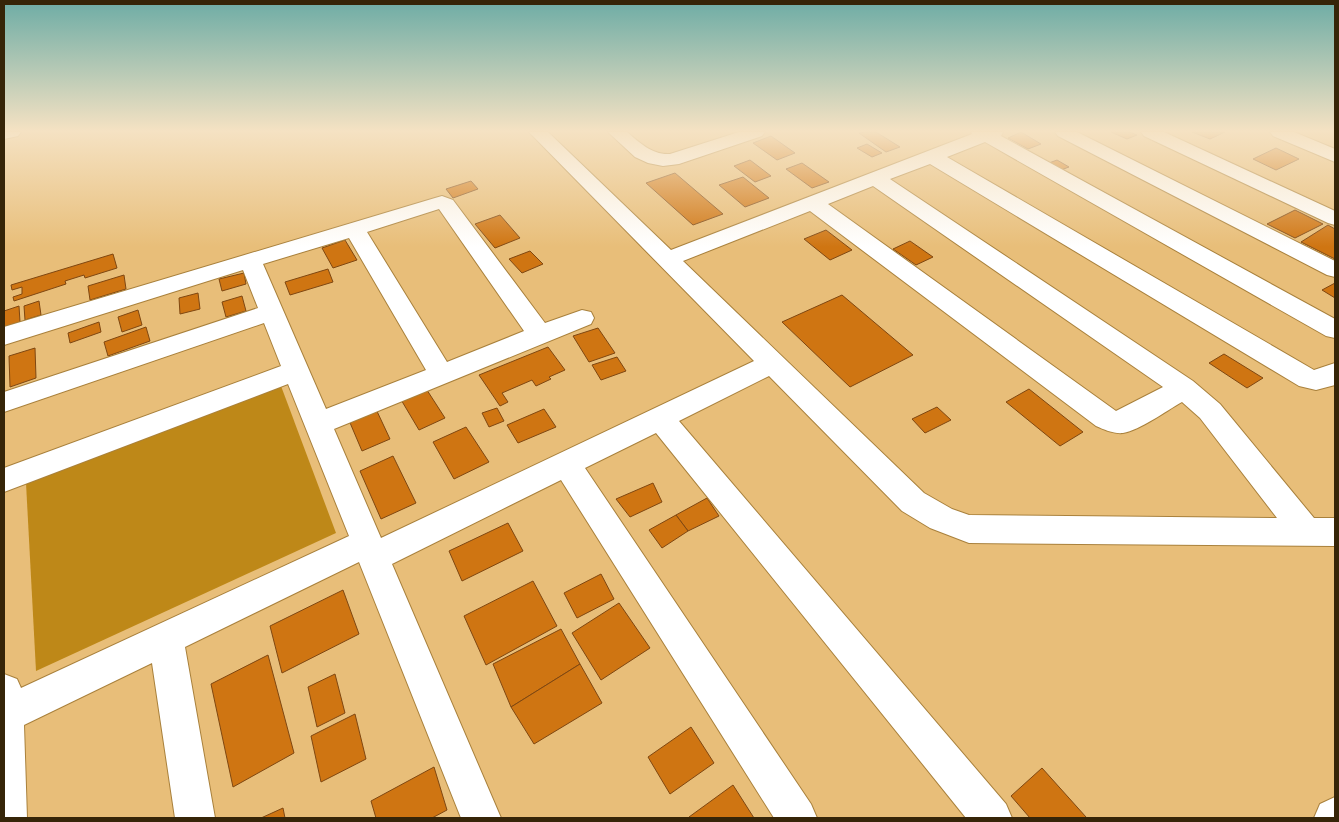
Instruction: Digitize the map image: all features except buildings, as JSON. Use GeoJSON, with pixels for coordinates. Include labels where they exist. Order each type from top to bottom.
{"type":"FeatureCollection","features":[{"type":"Feature","properties":{"kind":"street"},"geometry":{"type":"LineString","coordinates":[[577,170],[913,502],[941,519],[969,529],[1335,532]]}},
{"type":"Feature","properties":{"kind":"street"},"geometry":{"type":"LineString","coordinates":[[667,259],[894,170]]}},
{"type":"Feature","properties":{"kind":"street"},"geometry":{"type":"LineString","coordinates":[[954,170],[1308,379],[1318,382],[1335,372]]}},
{"type":"Feature","properties":{"kind":"street"},"geometry":{"type":"LineString","coordinates":[[1052,170],[1335,330]]}},
{"type":"Feature","properties":{"kind":"street"},"geometry":{"type":"LineString","coordinates":[[1139,170],[1335,270]]}},
{"type":"Feature","properties":{"kind":"street"},"geometry":{"type":"LineString","coordinates":[[1232,170],[1335,219]]}},
{"type":"Feature","properties":{"kind":"street"},"geometry":{"type":"LineString","coordinates":[[875,178],[1184,388],[1210,411],[1306,532]]}},
{"type":"Feature","properties":{"kind":"street"},"geometry":{"type":"LineString","coordinates":[[4,336],[250,262],[437,202],[445,203],[540,335]]}},
{"type":"Feature","properties":{"kind":"street"},"geometry":{"type":"LineString","coordinates":[[812,202],[1106,419],[1114,422],[1123,422],[1184,388]]}},
{"type":"Feature","properties":{"kind":"street"},"geometry":{"type":"LineString","coordinates":[[355,229],[441,374]]}},
{"type":"Feature","properties":{"kind":"street"},"geometry":{"type":"LineString","coordinates":[[250,262],[481,818]]}},
{"type":"Feature","properties":{"kind":"street"},"geometry":{"type":"LineString","coordinates":[[4,402],[271,312]]}},
{"type":"Feature","properties":{"kind":"street"},"geometry":{"type":"LineString","coordinates":[[317,424],[582,318]]}},
{"type":"Feature","properties":{"kind":"street"},"geometry":{"type":"LineString","coordinates":[[4,715],[166,638],[567,464],[773,363]]}},
{"type":"Feature","properties":{"kind":"street"},"geometry":{"type":"LineString","coordinates":[[4,480],[296,371]]}},
{"type":"Feature","properties":{"kind":"street"},"geometry":{"type":"LineString","coordinates":[[660,418],[992,818]]}},
{"type":"Feature","properties":{"kind":"street"},"geometry":{"type":"LineString","coordinates":[[567,464],[797,818]]}},
{"type":"Feature","properties":{"kind":"street"},"geometry":{"type":"LineString","coordinates":[[166,638],[195,818]]}},
{"type":"Feature","properties":{"kind":"street"},"geometry":{"type":"LineString","coordinates":[[4,692],[7,818]]}},
{"type":"Feature","properties":{"kind":"shaded area"},"geometry":{"type":"Polygon","coordinates":[[[281,386],[336,533],[36,671],[26,483],[281,386]]]}}]}
